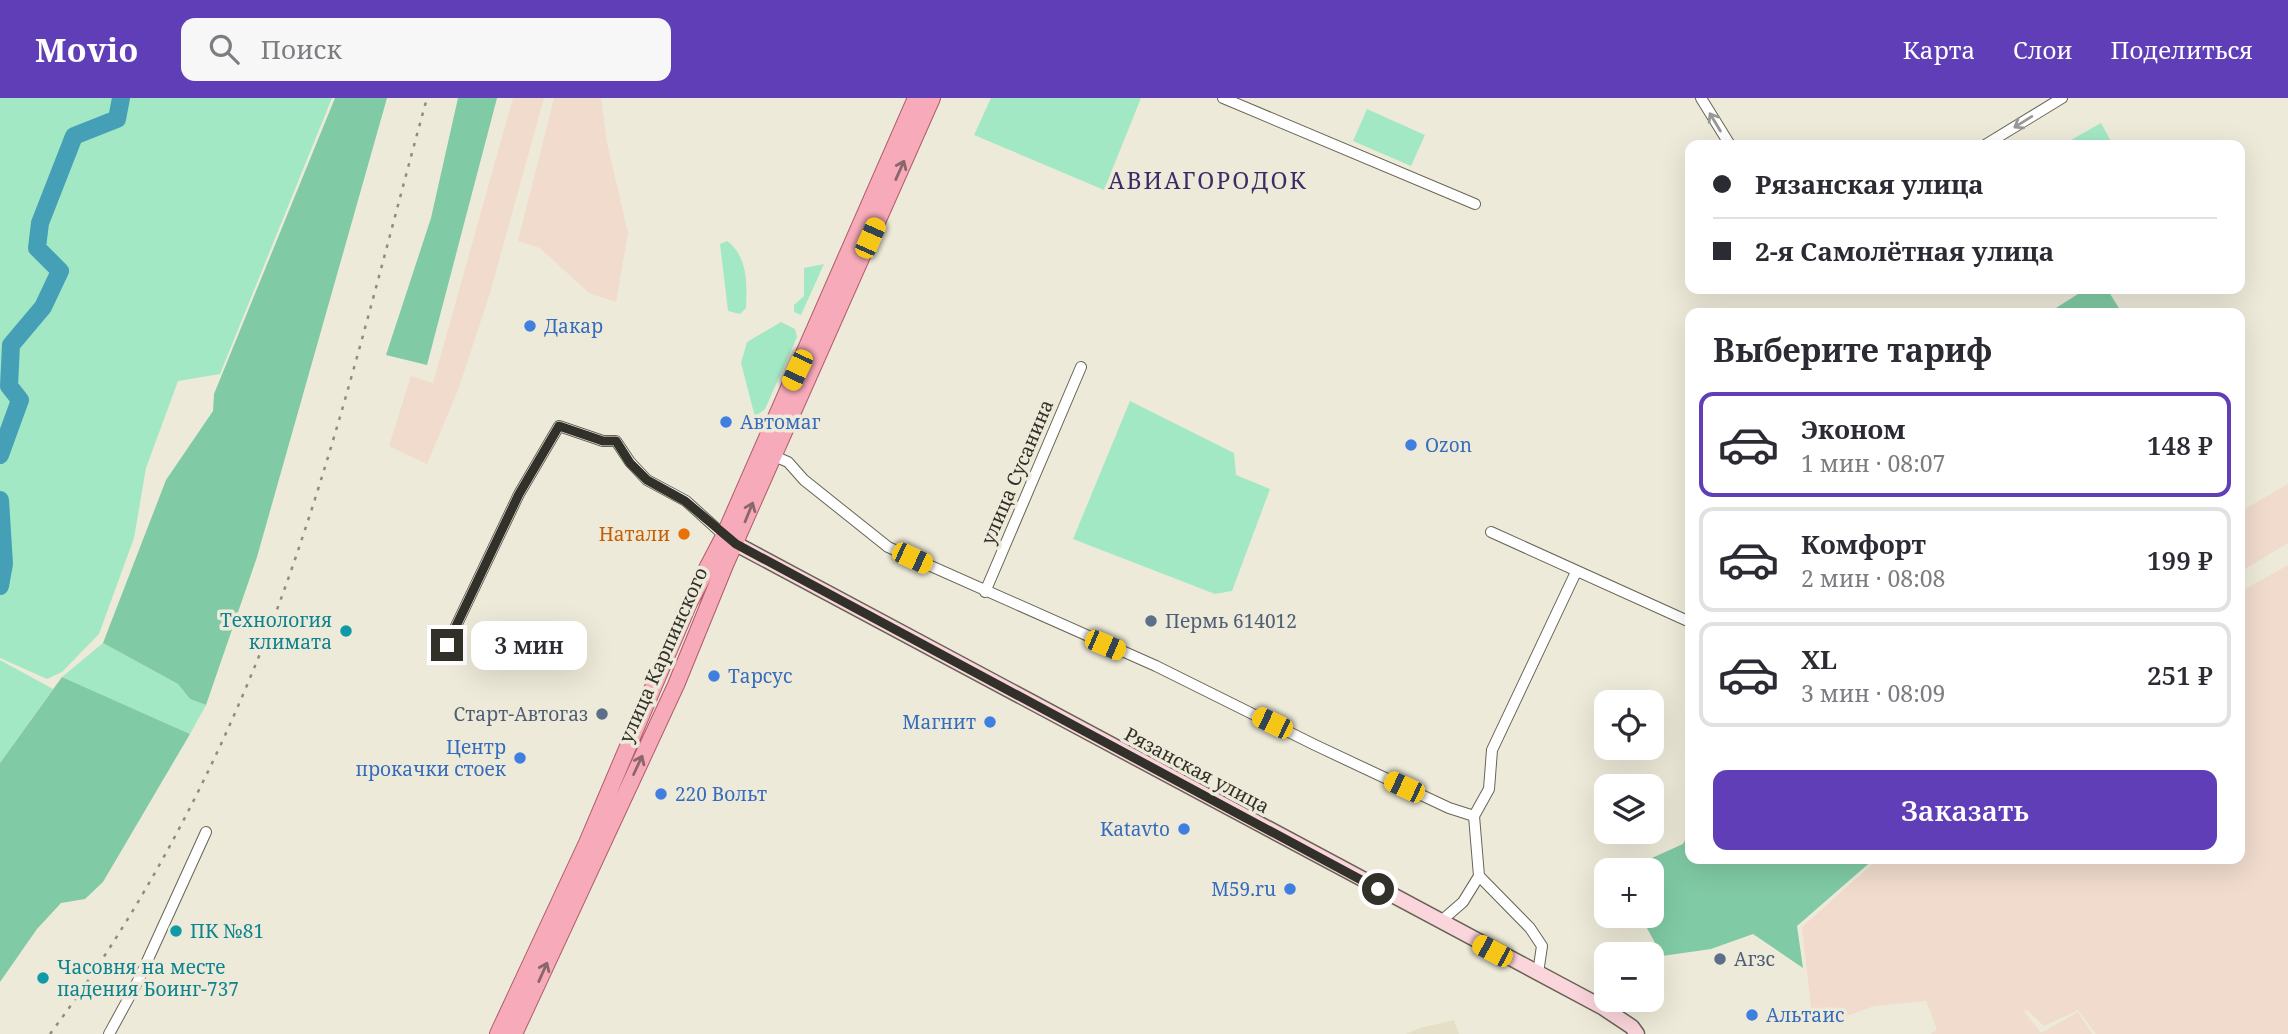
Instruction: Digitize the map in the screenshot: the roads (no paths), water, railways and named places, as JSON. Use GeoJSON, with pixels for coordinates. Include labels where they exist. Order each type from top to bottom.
{"type":"FeatureCollection","features":[{"type":"Feature","properties":{"kind":"main road","name":"улица Карпинского"},"geometry":{"type":"LineString","coordinates":[[872,218],[916,98]]}},
{"type":"Feature","properties":{"kind":"main road","name":"улица Карпинского"},"geometry":{"type":"LineString","coordinates":[[514,1034],[671,695],[730,540],[856,253],[932,98]]}},
{"type":"Feature","properties":{"kind":"main road","name":"улица Карпинского"},"geometry":{"type":"LineString","coordinates":[[498,1034],[587,844],[690,603],[730,540],[774,456],[856,253]]}},
{"type":"Feature","properties":{"kind":"main road"},"geometry":{"type":"LineString","coordinates":[[653,689],[661,682],[666,683],[671,695]]}},
{"type":"Feature","properties":{"kind":"street"},"geometry":{"type":"LineString","coordinates":[[1223,98],[1475,204]]}},
{"type":"Feature","properties":{"kind":"street"},"geometry":{"type":"LineString","coordinates":[[1701,98],[1727,140]]}},
{"type":"Feature","properties":{"kind":"street"},"geometry":{"type":"LineString","coordinates":[[1993,140],[2062,98]]}},
{"type":"Feature","properties":{"kind":"street","name":"улица Сусанина"},"geometry":{"type":"LineString","coordinates":[[985,592],[1081,367]]}},
{"type":"Feature","properties":{"kind":"street"},"geometry":{"type":"LineString","coordinates":[[447,645],[519,494],[559,426],[603,441],[616,441],[630,463],[647,480],[685,501],[730,540]]}},
{"type":"Feature","properties":{"kind":"street"},"geometry":{"type":"LineString","coordinates":[[774,456],[788,462],[804,480],[888,547],[1156,666],[1436,802],[1474,816]]}},
{"type":"Feature","properties":{"kind":"street"},"geometry":{"type":"LineString","coordinates":[[1491,532],[1685,620]]}},
{"type":"Feature","properties":{"kind":"street","name":"Рязанская улица"},"geometry":{"type":"LineString","coordinates":[[730,540],[1602,1007],[1632,1027],[1637,1034]]}},
{"type":"Feature","properties":{"kind":"street"},"geometry":{"type":"LineString","coordinates":[[1440,922],[1463,902],[1479,876],[1474,816],[1489,789],[1492,750],[1576,572]]}},
{"type":"Feature","properties":{"kind":"street"},"geometry":{"type":"LineString","coordinates":[[109,1034],[139,979],[206,832]]}},
{"type":"Feature","properties":{"kind":"street"},"geometry":{"type":"LineString","coordinates":[[1479,876],[1530,928],[1542,946],[1538,973]]}},
{"type":"Feature","properties":{"kind":"waterway"},"geometry":{"type":"LineString","coordinates":[[0,455],[20,400],[9,386],[11,345],[43,307],[60,271],[37,248],[40,223],[74,136],[117,119],[121,98]]}},
{"type":"Feature","properties":{"kind":"waterway"},"geometry":{"type":"LineString","coordinates":[[0,500],[4,564],[0,586]]}},
{"type":"Feature","properties":{"kind":"railway"},"geometry":{"type":"LineString","coordinates":[[50,1034],[120,932],[182,824],[260,654],[323,473],[427,98]]}},
{"type":"Feature","properties":{"kind":"place","name":"Дакар"},"geometry":{"type":"Point","coordinates":[530,326]}},
{"type":"Feature","properties":{"kind":"place","name":"Автомаг"},"geometry":{"type":"Point","coordinates":[726,422]}},
{"type":"Feature","properties":{"kind":"place","name":"Ozon"},"geometry":{"type":"Point","coordinates":[1411,445]}},
{"type":"Feature","properties":{"kind":"place","name":"Натали"},"geometry":{"type":"Point","coordinates":[684,534]}},
{"type":"Feature","properties":{"kind":"place","name":"Пермь 614012"},"geometry":{"type":"Point","coordinates":[1151,621]}},
{"type":"Feature","properties":{"kind":"place","name":"Технология климата"},"geometry":{"type":"Point","coordinates":[346,631]}},
{"type":"Feature","properties":{"kind":"place","name":"Тарсус"},"geometry":{"type":"Point","coordinates":[714,676]}},
{"type":"Feature","properties":{"kind":"place","name":"Старт-Автогаз"},"geometry":{"type":"Point","coordinates":[602,714]}},
{"type":"Feature","properties":{"kind":"place","name":"Магнит"},"geometry":{"type":"Point","coordinates":[990,722]}},
{"type":"Feature","properties":{"kind":"place","name":"Центр прокачки стоек"},"geometry":{"type":"Point","coordinates":[520,758]}},
{"type":"Feature","properties":{"kind":"place","name":"220 Вольт"},"geometry":{"type":"Point","coordinates":[661,794]}},
{"type":"Feature","properties":{"kind":"place","name":"Katavto"},"geometry":{"type":"Point","coordinates":[1184,829]}},
{"type":"Feature","properties":{"kind":"place","name":"M59.ru"},"geometry":{"type":"Point","coordinates":[1290,889]}},
{"type":"Feature","properties":{"kind":"place","name":"ПК №81"},"geometry":{"type":"Point","coordinates":[176,931]}},
{"type":"Feature","properties":{"kind":"place","name":"Агзс"},"geometry":{"type":"Point","coordinates":[1720,959]}},
{"type":"Feature","properties":{"kind":"place","name":"Часовня на месте падения Боинг-737"},"geometry":{"type":"Point","coordinates":[43,978]}},
{"type":"Feature","properties":{"kind":"place","name":"Альтаис"},"geometry":{"type":"Point","coordinates":[1752,1015]}},
{"type":"Feature","properties":{"kind":"district","name":"АВИАГОРОДОК"},"geometry":{"type":"Point","coordinates":[1208,181]}}]}
